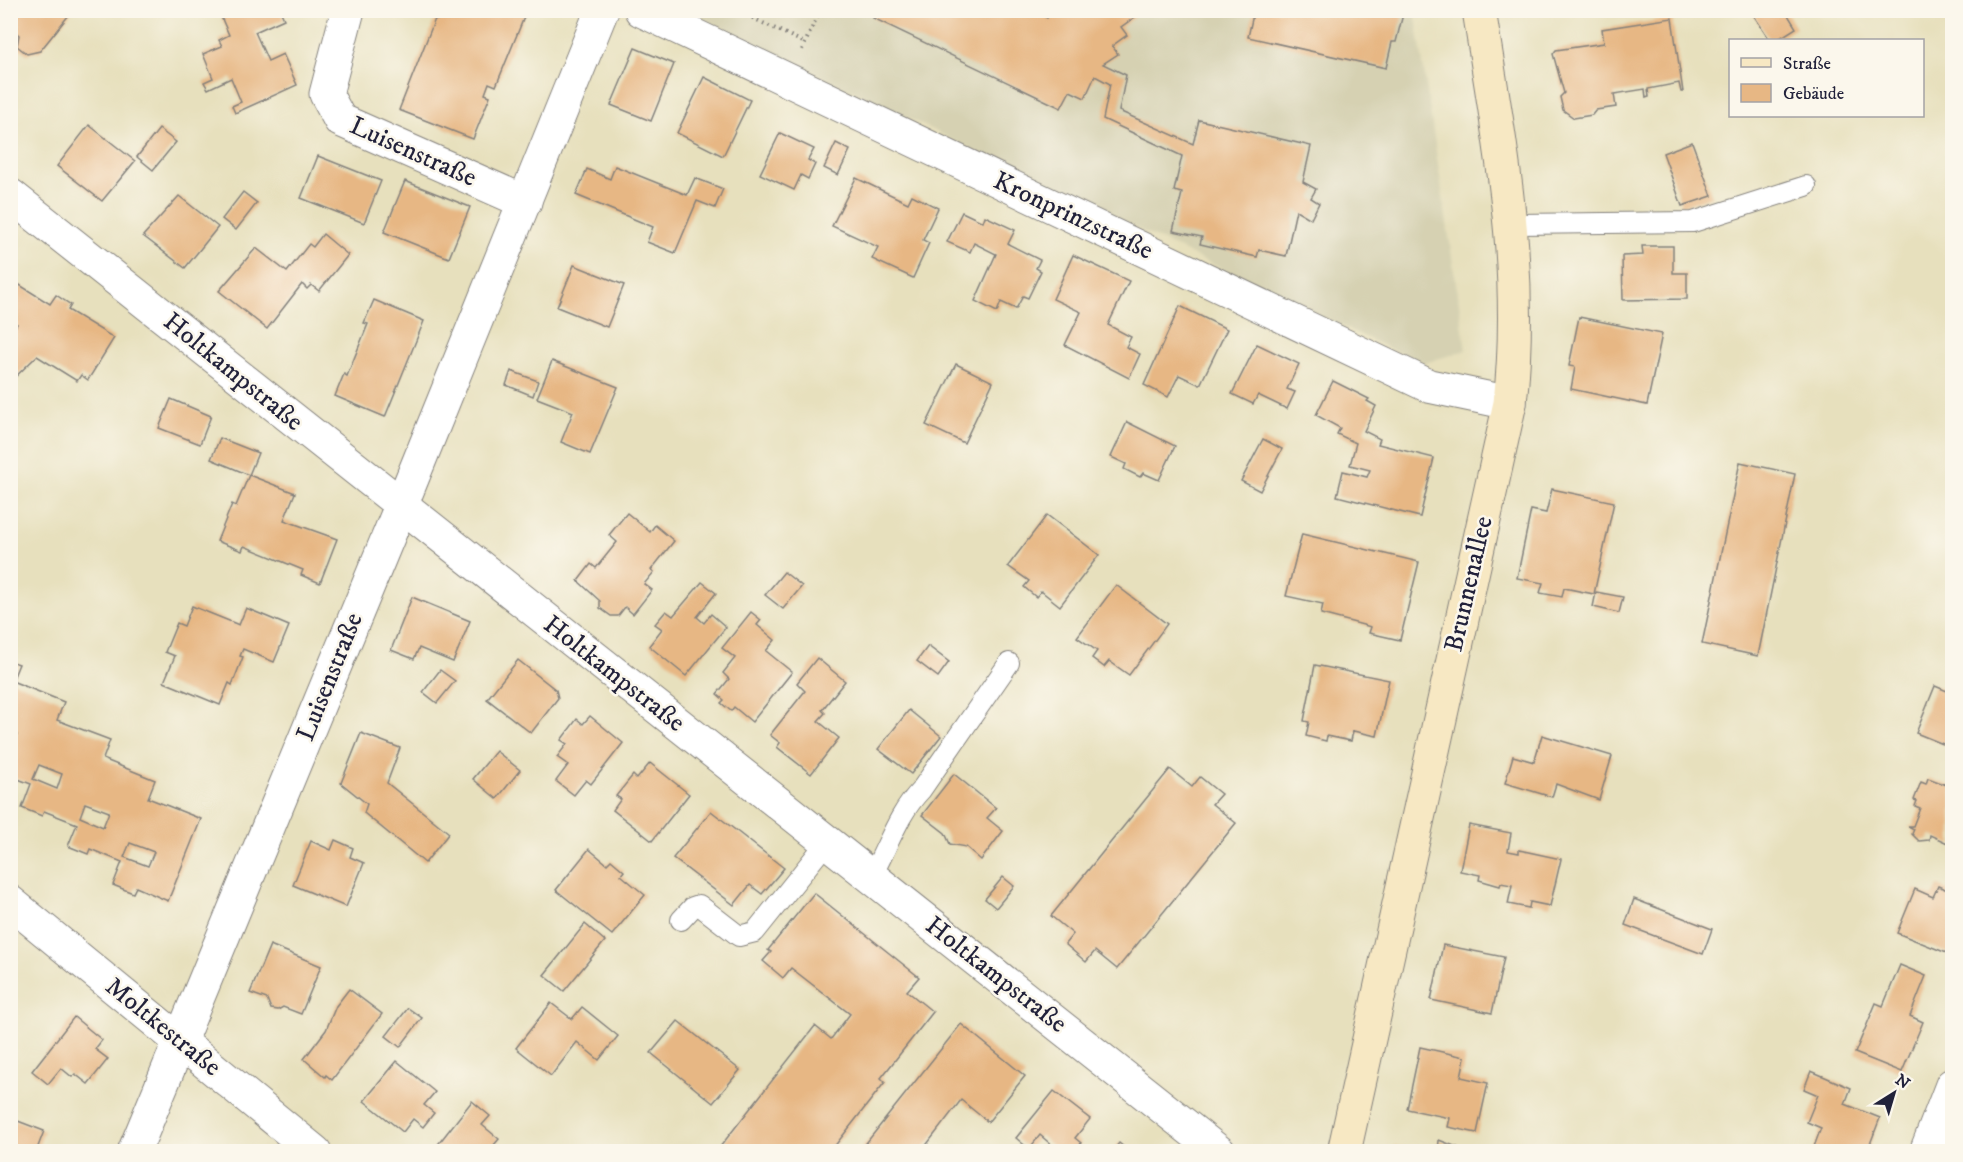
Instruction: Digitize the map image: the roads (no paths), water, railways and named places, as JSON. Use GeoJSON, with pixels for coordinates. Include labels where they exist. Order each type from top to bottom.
{"type":"FeatureCollection","features":[{"type":"Feature","properties":{"kind":"street","name":"Luisenstraße"},"geometry":{"type":"LineString","coordinates":[[348,10],[326,94],[340,120],[525,202]]}},
{"type":"Feature","properties":{"kind":"street","name":"Luisenstraße"},"geometry":{"type":"LineString","coordinates":[[134,1152],[401,506],[602,10]]}},
{"type":"Feature","properties":{"kind":"street","name":"Kronprinzstraße"},"geometry":{"type":"LineString","coordinates":[[641,10],[1429,386],[1510,402]]}},
{"type":"Feature","properties":{"kind":"street","name":"Brunnenallee"},"geometry":{"type":"LineString","coordinates":[[1344,1152],[1510,402],[1516,353],[1516,273],[1512,224],[1479,10]]}},
{"type":"Feature","properties":{"kind":"street","name":"Holtkampstraße"},"geometry":{"type":"LineString","coordinates":[[10,195],[1219,1152]]}},
{"type":"Feature","properties":{"kind":"street","name":"Moltkestraße"},"geometry":{"type":"LineString","coordinates":[[10,902],[315,1152]]}},
{"type":"Feature","properties":{"kind":"street"},"geometry":{"type":"LineString","coordinates":[[1926,1152],[1953,1085]]}},
{"type":"Feature","properties":{"kind":"lane"},"geometry":{"type":"LineString","coordinates":[[1512,224],[1693,222],[1806,186]]}},
{"type":"Feature","properties":{"kind":"lane"},"geometry":{"type":"LineString","coordinates":[[871,877],[908,803],[921,790],[1009,663]]}},
{"type":"Feature","properties":{"kind":"lane"},"geometry":{"type":"LineString","coordinates":[[681,920],[693,907],[699,905],[739,936],[755,932],[827,842]]}}]}
